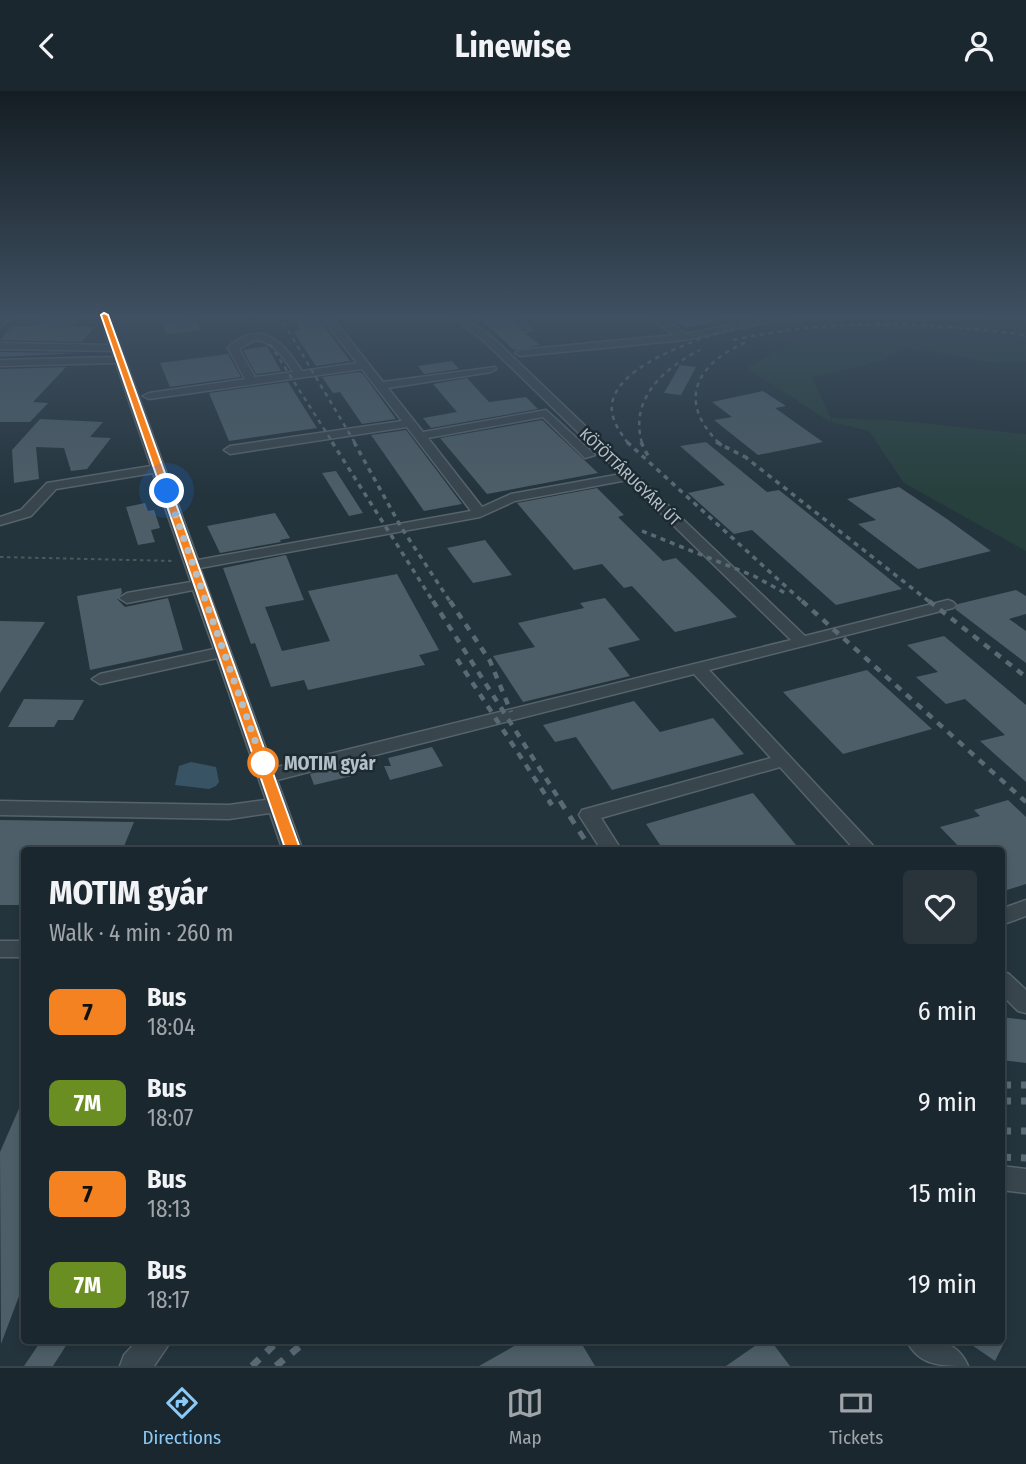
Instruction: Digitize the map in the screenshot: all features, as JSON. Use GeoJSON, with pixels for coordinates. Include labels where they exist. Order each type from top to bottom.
{"type":"FeatureCollection","features":[{"type":"Feature","properties":{"kind":"street"},"geometry":{"type":"LineString","coordinates":[[125,374],[194,563],[292,847]]}},
{"type":"Feature","properties":{"kind":"street"},"geometry":{"type":"LineString","coordinates":[[248,374],[252,381]]}},
{"type":"Feature","properties":{"kind":"street"},"geometry":{"type":"LineString","coordinates":[[149,396],[296,374]]}},
{"type":"Feature","properties":{"kind":"street"},"geometry":{"type":"LineString","coordinates":[[372,374],[480,513]]}},
{"type":"Feature","properties":{"kind":"street"},"geometry":{"type":"LineString","coordinates":[[380,386],[455,374]]}},
{"type":"Feature","properties":{"kind":"street","name":"KÖTÖTTÁRUGYÁRI ÚT"},"geometry":{"type":"LineString","coordinates":[[525,374],[802,642]]}},
{"type":"Feature","properties":{"kind":"street"},"geometry":{"type":"LineString","coordinates":[[420,436],[546,413],[589,455]]}},
{"type":"Feature","properties":{"kind":"street"},"geometry":{"type":"LineString","coordinates":[[230,450],[409,423]]}},
{"type":"Feature","properties":{"kind":"street"},"geometry":{"type":"LineString","coordinates":[[0,521],[26,513],[52,486],[159,468]]}},
{"type":"Feature","properties":{"kind":"street"},"geometry":{"type":"LineString","coordinates":[[194,563],[480,513],[511,498],[630,476]]}},
{"type":"Feature","properties":{"kind":"street"},"geometry":{"type":"LineString","coordinates":[[127,598],[201,584]]}},
{"type":"Feature","properties":{"kind":"street"},"geometry":{"type":"LineString","coordinates":[[267,776],[948,605]]}},
{"type":"Feature","properties":{"kind":"street"},"geometry":{"type":"LineString","coordinates":[[100,679],[224,652]]}},
{"type":"Feature","properties":{"kind":"street"},"geometry":{"type":"LineString","coordinates":[[698,668],[860,847]]}},
{"type":"Feature","properties":{"kind":"street"},"geometry":{"type":"LineString","coordinates":[[609,847],[589,815],[784,760]]}},
{"type":"Feature","properties":{"kind":"street"},"geometry":{"type":"LineString","coordinates":[[0,808],[229,812],[278,805]]}},
{"type":"Feature","properties":{"kind":"street"},"geometry":{"type":"LineString","coordinates":[[1005,916],[1026,908]]}},
{"type":"Feature","properties":{"kind":"street"},"geometry":{"type":"LineString","coordinates":[[0,949],[21,949]]}},
{"type":"Feature","properties":{"kind":"street"},"geometry":{"type":"LineString","coordinates":[[1005,983],[1026,1005]]}},
{"type":"Feature","properties":{"kind":"street"},"geometry":{"type":"LineString","coordinates":[[1005,1178],[1026,1181]]}},
{"type":"Feature","properties":{"kind":"street"},"geometry":{"type":"LineString","coordinates":[[135,1366],[153,1344]]}},
{"type":"Feature","properties":{"kind":"street"},"geometry":{"type":"LineString","coordinates":[[926,1344],[953,1366]]}},
{"type":"Feature","properties":{"kind":"path"},"geometry":{"type":"LineString","coordinates":[[0,557],[194,563]]}},
{"type":"Feature","properties":{"kind":"green space"},"geometry":{"type":"Polygon","coordinates":[[[757,374],[823,374],[812,377],[831,418],[830,422],[757,374]]]}},
{"type":"Feature","properties":{"kind":"green space"},"geometry":{"type":"Polygon","coordinates":[[[832,418],[902,421],[1026,434],[1026,551],[904,483],[869,431],[831,422],[832,418]]]}},
{"type":"Feature","properties":{"kind":"water"},"geometry":{"type":"Polygon","coordinates":[[[191,762],[216,767],[219,782],[216,786],[209,789],[175,785],[179,766],[191,762]]]}},
{"type":"Feature","properties":{"kind":"building"},"geometry":{"type":"Polygon","coordinates":[[[0,374],[59,374],[33,402],[48,403],[30,422],[0,422],[0,374]]]}},
{"type":"Feature","properties":{"kind":"building"},"geometry":{"type":"Polygon","coordinates":[[[165,374],[240,374],[241,377],[170,387],[165,374]]]}},
{"type":"Feature","properties":{"kind":"building"},"geometry":{"type":"Polygon","coordinates":[[[363,374],[396,419],[362,424],[340,392],[333,393],[322,377],[363,374]]]}},
{"type":"Feature","properties":{"kind":"building"},"geometry":{"type":"Polygon","coordinates":[[[675,374],[692,374],[681,395],[664,393],[675,374]]]}},
{"type":"Feature","properties":{"kind":"building"},"geometry":{"type":"Polygon","coordinates":[[[467,378],[489,402],[526,397],[538,409],[431,428],[423,418],[457,412],[433,384],[467,378]]]}},
{"type":"Feature","properties":{"kind":"building"},"geometry":{"type":"Polygon","coordinates":[[[288,382],[317,428],[229,441],[209,393],[288,382]]]}},
{"type":"Feature","properties":{"kind":"building"},"geometry":{"type":"Polygon","coordinates":[[[763,391],[786,406],[775,408],[823,442],[758,455],[714,420],[732,417],[712,402],[763,391]]]}},
{"type":"Feature","properties":{"kind":"building"},"geometry":{"type":"Polygon","coordinates":[[[40,419],[103,422],[90,437],[111,438],[87,469],[71,471],[64,448],[36,447],[39,479],[14,483],[12,450],[40,419]]]}},
{"type":"Feature","properties":{"kind":"building"},"geometry":{"type":"Polygon","coordinates":[[[542,420],[598,473],[487,494],[440,438],[542,420]]]}},
{"type":"Feature","properties":{"kind":"building"},"geometry":{"type":"Polygon","coordinates":[[[406,430],[462,504],[424,511],[371,435],[406,430]]]}},
{"type":"Feature","properties":{"kind":"building"},"geometry":{"type":"Polygon","coordinates":[[[706,442],[767,492],[779,490],[902,589],[836,605],[752,530],[734,534],[688,493],[725,485],[680,446],[706,442]]]}},
{"type":"Feature","properties":{"kind":"building"},"geometry":{"type":"Polygon","coordinates":[[[336,471],[363,513],[349,516],[322,473],[336,471]]]}},
{"type":"Feature","properties":{"kind":"building"},"geometry":{"type":"Polygon","coordinates":[[[899,487],[991,551],[918,569],[858,524],[876,520],[847,499],[899,487]]]}},
{"type":"Feature","properties":{"kind":"building"},"geometry":{"type":"Polygon","coordinates":[[[597,488],[624,515],[618,517],[663,561],[676,558],[737,617],[675,632],[632,586],[624,588],[602,564],[574,570],[517,503],[597,488]]]}},
{"type":"Feature","properties":{"kind":"building"},"geometry":{"type":"Polygon","coordinates":[[[145,503],[148,511],[154,510],[160,528],[151,530],[155,542],[138,545],[126,507],[145,503]]]}},
{"type":"Feature","properties":{"kind":"building"},"geometry":{"type":"Polygon","coordinates":[[[275,513],[290,538],[280,540],[281,542],[220,553],[207,526],[275,513]]]}},
{"type":"Feature","properties":{"kind":"building"},"geometry":{"type":"Polygon","coordinates":[[[485,540],[512,575],[473,583],[447,548],[485,540]]]}},
{"type":"Feature","properties":{"kind":"building"},"geometry":{"type":"Polygon","coordinates":[[[286,555],[304,600],[265,607],[282,651],[330,641],[308,591],[397,574],[439,650],[419,655],[425,665],[308,690],[304,680],[271,687],[255,643],[251,644],[223,568],[286,555]]]}},
{"type":"Feature","properties":{"kind":"building"},"geometry":{"type":"Polygon","coordinates":[[[121,588],[122,593],[117,599],[125,607],[168,598],[183,650],[90,670],[77,596],[121,588]]]}},
{"type":"Feature","properties":{"kind":"building"},"geometry":{"type":"Polygon","coordinates":[[[1016,590],[1026,596],[1026,614],[1009,619],[1026,631],[1026,663],[955,609],[958,604],[1016,590]]]}},
{"type":"Feature","properties":{"kind":"building"},"geometry":{"type":"Polygon","coordinates":[[[605,598],[640,640],[608,648],[630,676],[523,702],[493,656],[535,647],[518,623],[584,608],[580,603],[605,598]]]}},
{"type":"Feature","properties":{"kind":"building"},"geometry":{"type":"Polygon","coordinates":[[[0,621],[45,622],[0,693],[0,621]]]}},
{"type":"Feature","properties":{"kind":"building"},"geometry":{"type":"Polygon","coordinates":[[[944,636],[1026,705],[1026,782],[980,741],[1005,735],[965,699],[946,704],[916,677],[938,672],[907,645],[944,636]]]}},
{"type":"Feature","properties":{"kind":"building"},"geometry":{"type":"Polygon","coordinates":[[[867,670],[932,729],[843,754],[783,692],[867,670]]]}},
{"type":"Feature","properties":{"kind":"building"},"geometry":{"type":"Polygon","coordinates":[[[24,699],[84,700],[73,720],[58,720],[54,727],[8,727],[24,699]]]}},
{"type":"Feature","properties":{"kind":"building"},"geometry":{"type":"Polygon","coordinates":[[[634,701],[660,732],[713,718],[744,754],[612,790],[576,737],[555,742],[543,725],[634,701]]]}},
{"type":"Feature","properties":{"kind":"building"},"geometry":{"type":"Polygon","coordinates":[[[432,747],[443,766],[390,780],[384,766],[391,766],[388,758],[432,747]]]}},
{"type":"Feature","properties":{"kind":"building"},"geometry":{"type":"Polygon","coordinates":[[[348,765],[352,776],[314,785],[310,774],[348,765]]]}},
{"type":"Feature","properties":{"kind":"building"},"geometry":{"type":"Polygon","coordinates":[[[753,793],[798,847],[661,847],[646,824],[753,793]]]}},
{"type":"Feature","properties":{"kind":"building"},"geometry":{"type":"Polygon","coordinates":[[[1008,800],[1026,817],[1026,884],[1005,891],[1005,847],[959,847],[940,827],[980,816],[974,810],[1008,800]]]}},
{"type":"Feature","properties":{"kind":"building"},"geometry":{"type":"Polygon","coordinates":[[[0,820],[134,822],[124,847],[21,847],[21,905],[0,905],[0,820]]]}},
{"type":"Feature","properties":{"kind":"building"},"geometry":{"type":"Polygon","coordinates":[[[1005,1017],[1026,1020],[1026,1063],[1005,1060],[1005,1017]]]}},
{"type":"Feature","properties":{"kind":"building"},"geometry":{"type":"Polygon","coordinates":[[[21,1104],[21,1291],[1,1344],[0,1152],[21,1104]]]}},
{"type":"Feature","properties":{"kind":"building"},"geometry":{"type":"Polygon","coordinates":[[[39,1344],[67,1344],[53,1366],[24,1366],[39,1344]]]}},
{"type":"Feature","properties":{"kind":"building"},"geometry":{"type":"Polygon","coordinates":[[[518,1344],[582,1344],[595,1366],[479,1366],[518,1344]]]}},
{"type":"Feature","properties":{"kind":"building"},"geometry":{"type":"Polygon","coordinates":[[[758,1344],[773,1344],[790,1366],[726,1366],[758,1344]]]}},
{"type":"Feature","properties":{"kind":"building"},"geometry":{"type":"Polygon","coordinates":[[[970,1344],[1004,1344],[995,1361],[970,1344]]]}},
{"type":"Feature","properties":{"kind":"railway"},"geometry":{"type":"LineString","coordinates":[[289,374],[333,443]]}},
{"type":"Feature","properties":{"kind":"railway"},"geometry":{"type":"LineString","coordinates":[[314,374],[355,443]]}},
{"type":"Feature","properties":{"kind":"railway"},"geometry":{"type":"LineString","coordinates":[[628,443],[614,420],[612,404],[620,387],[632,374]]}},
{"type":"Feature","properties":{"kind":"railway"},"geometry":{"type":"LineString","coordinates":[[642,443],[639,427],[645,399],[664,374]]}},
{"type":"Feature","properties":{"kind":"railway"},"geometry":{"type":"LineString","coordinates":[[703,374],[696,397],[698,412],[719,443]]}},
{"type":"Feature","properties":{"kind":"railway"},"geometry":{"type":"LineString","coordinates":[[332,442],[434,603]]}},
{"type":"Feature","properties":{"kind":"railway"},"geometry":{"type":"LineString","coordinates":[[354,442],[401,527],[451,603]]}},
{"type":"Feature","properties":{"kind":"railway"},"geometry":{"type":"LineString","coordinates":[[641,442],[649,458]]}},
{"type":"Feature","properties":{"kind":"railway"},"geometry":{"type":"LineString","coordinates":[[719,443],[716,442],[720,444]]}},
{"type":"Feature","properties":{"kind":"railway"},"geometry":{"type":"LineString","coordinates":[[628,443],[804,603]]}},
{"type":"Feature","properties":{"kind":"railway"},"geometry":{"type":"LineString","coordinates":[[720,444],[745,457]]}},
{"type":"Feature","properties":{"kind":"railway"},"geometry":{"type":"LineString","coordinates":[[720,444],[724,448]]}},
{"type":"Feature","properties":{"kind":"railway"},"geometry":{"type":"LineString","coordinates":[[745,457],[751,460]]}},
{"type":"Feature","properties":{"kind":"railway"},"geometry":{"type":"LineString","coordinates":[[745,457],[931,603]]}},
{"type":"Feature","properties":{"kind":"railway"},"geometry":{"type":"LineString","coordinates":[[642,531],[754,576],[785,593]]}},
{"type":"Feature","properties":{"kind":"railway"},"geometry":{"type":"LineString","coordinates":[[433,601],[561,802]]}},
{"type":"Feature","properties":{"kind":"railway"},"geometry":{"type":"LineString","coordinates":[[450,601],[490,661],[511,712]]}},
{"type":"Feature","properties":{"kind":"railway"},"geometry":{"type":"LineString","coordinates":[[802,601],[1026,802]]}},
{"type":"Feature","properties":{"kind":"railway"},"geometry":{"type":"LineString","coordinates":[[929,601],[1026,677]]}},
{"type":"Feature","properties":{"kind":"railway"},"geometry":{"type":"LineString","coordinates":[[457,659],[550,802]]}},
{"type":"Feature","properties":{"kind":"railway"},"geometry":{"type":"LineString","coordinates":[[549,801],[552,805]]}},
{"type":"Feature","properties":{"kind":"railway"},"geometry":{"type":"LineString","coordinates":[[560,801],[589,847]]}},
{"type":"Feature","properties":{"kind":"railway"},"geometry":{"type":"LineString","coordinates":[[1005,1085],[1026,1085]]}},
{"type":"Feature","properties":{"kind":"railway"},"geometry":{"type":"LineString","coordinates":[[1005,1101],[1026,1101]]}},
{"type":"Feature","properties":{"kind":"railway"},"geometry":{"type":"LineString","coordinates":[[1005,1131],[1026,1131]]}},
{"type":"Feature","properties":{"kind":"railway"},"geometry":{"type":"LineString","coordinates":[[1005,1157],[1026,1158]]}},
{"type":"Feature","properties":{"kind":"railway"},"geometry":{"type":"LineString","coordinates":[[252,1366],[275,1344]]}},
{"type":"Feature","properties":{"kind":"railway"},"geometry":{"type":"LineString","coordinates":[[276,1366],[302,1344]]}},
{"type":"Feature","properties":{"kind":"bus line","name":"7"},"geometry":{"type":"LineString","coordinates":[[125,374],[292,847]]}},
{"type":"Feature","properties":{"kind":"place","name":"MOTIM gyár"},"geometry":{"type":"Point","coordinates":[263,763]}},
{"type":"Feature","properties":{"kind":"route"},"geometry":{"type":"LineString","coordinates":[[167,491],[263,763]]}}]}
